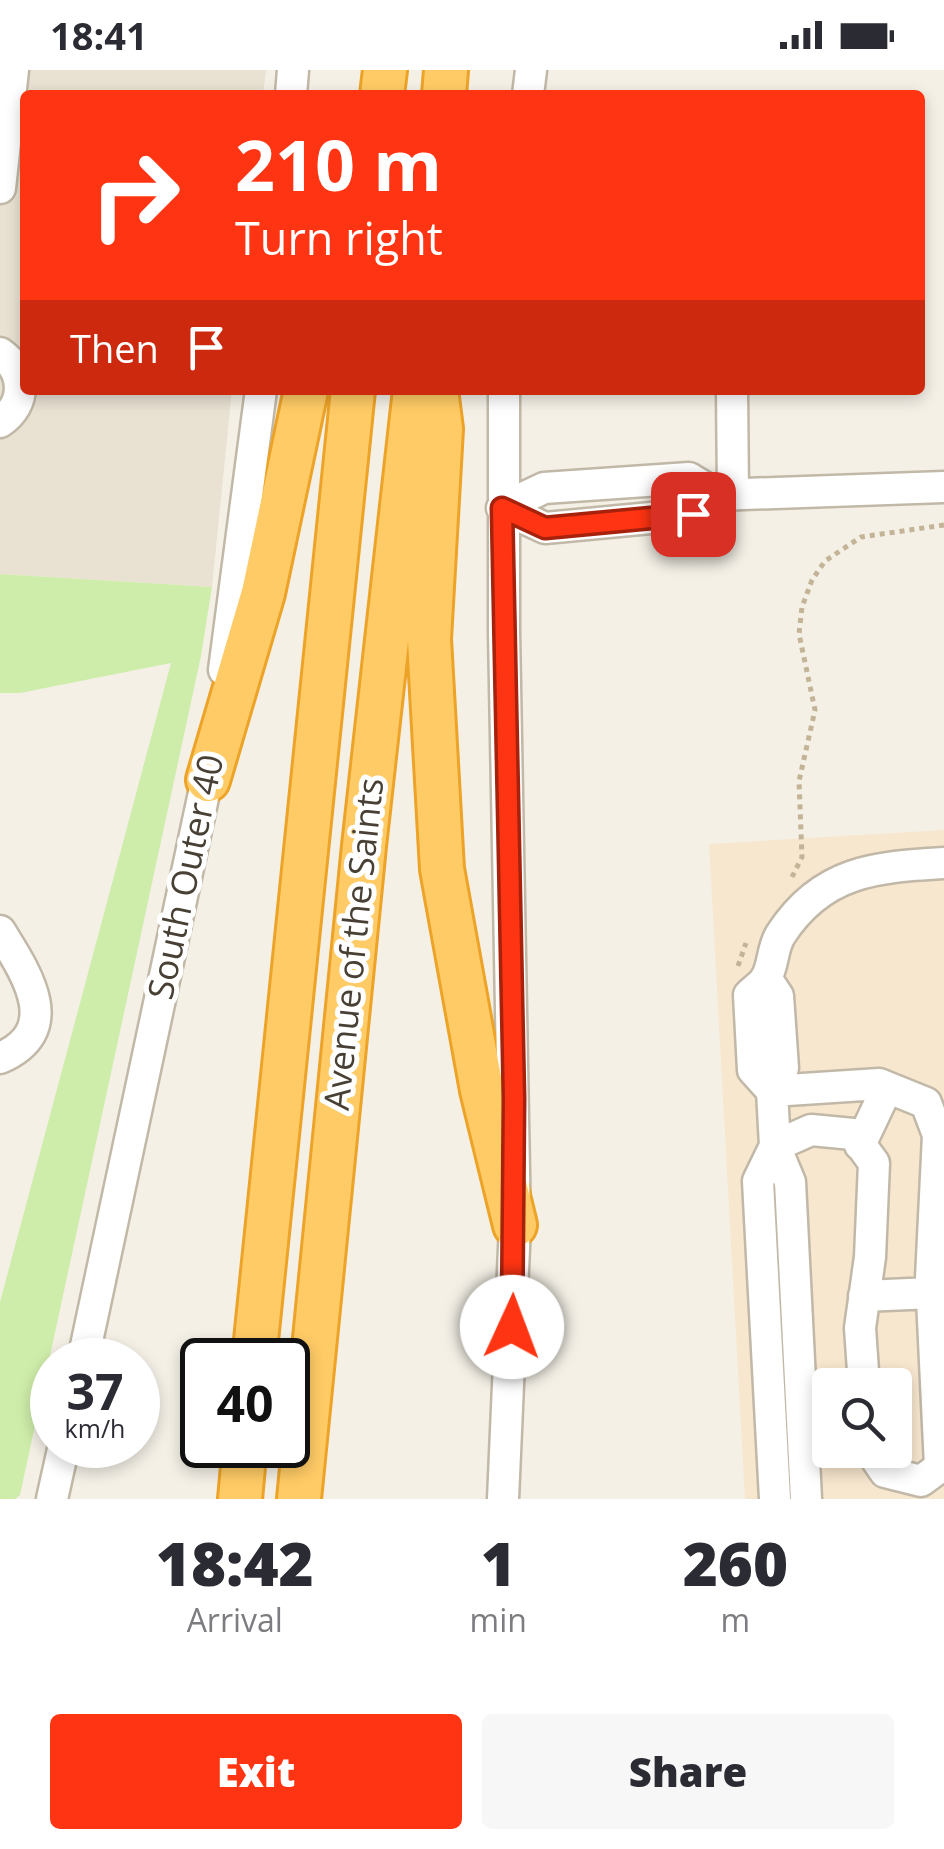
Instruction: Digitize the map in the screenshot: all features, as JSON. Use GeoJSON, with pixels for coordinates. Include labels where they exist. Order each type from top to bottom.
{"type":"FeatureCollection","features":[{"type":"Feature","properties":{"kind":"highway"},"geometry":{"type":"LineString","coordinates":[[208,780],[263,593],[305,395]]}},
{"type":"Feature","properties":{"kind":"highway","name":"Avenue of the Saints"},"geometry":{"type":"LineString","coordinates":[[256,1338],[351,395]]}},
{"type":"Feature","properties":{"kind":"highway","name":"Avenue of the Saints"},"geometry":{"type":"LineString","coordinates":[[299,1499],[372,769],[414,395]]}},
{"type":"Feature","properties":{"kind":"highway"},"geometry":{"type":"LineString","coordinates":[[437,395],[441,429],[429,639],[442,869],[482,1090],[515,1225]]}},
{"type":"Feature","properties":{"kind":"highway"},"geometry":{"type":"LineString","coordinates":[[240,1499],[243,1468]]}},
{"type":"Feature","properties":{"kind":"street"},"geometry":{"type":"LineString","coordinates":[[0,188],[12,70]]}},
{"type":"Feature","properties":{"kind":"street"},"geometry":{"type":"LineString","coordinates":[[0,353],[13,364],[20,383]]}},
{"type":"Feature","properties":{"kind":"street"},"geometry":{"type":"LineString","coordinates":[[0,422],[14,411],[20,390]]}},
{"type":"Feature","properties":{"kind":"street","name":"South Outer 40"},"geometry":{"type":"LineString","coordinates":[[87,1338],[208,780],[260,395]]}},
{"type":"Feature","properties":{"kind":"street"},"geometry":{"type":"LineString","coordinates":[[503,1499],[515,1225],[502,508],[504,395]]}},
{"type":"Feature","properties":{"kind":"street"},"geometry":{"type":"LineString","coordinates":[[725,495],[732,395]]}},
{"type":"Feature","properties":{"kind":"street"},"geometry":{"type":"LineString","coordinates":[[502,508],[545,528],[693,514],[725,495],[944,487]]}},
{"type":"Feature","properties":{"kind":"street"},"geometry":{"type":"LineString","coordinates":[[806,1499],[790,1182],[775,1146],[772,1091],[753,1070],[750,995],[766,978],[778,937],[808,901],[847,876],[886,867],[944,864]]}},
{"type":"Feature","properties":{"kind":"street"},"geometry":{"type":"LineString","coordinates":[[0,932],[29,979],[36,1015],[19,1050],[0,1058]]}},
{"type":"Feature","properties":{"kind":"street"},"geometry":{"type":"LineString","coordinates":[[772,1091],[878,1084],[926,1103],[938,1135],[932,1294],[940,1467],[921,1481],[883,1468]]}},
{"type":"Feature","properties":{"kind":"street"},"geometry":{"type":"LineString","coordinates":[[860,1145],[887,1088]]}},
{"type":"Feature","properties":{"kind":"street"},"geometry":{"type":"LineString","coordinates":[[774,1499],[758,1182],[775,1146],[811,1130],[853,1134],[874,1163],[870,1256],[860,1328],[863,1368]]}},
{"type":"Feature","properties":{"kind":"street"},"geometry":{"type":"LineString","coordinates":[[864,1296],[932,1294]]}},
{"type":"Feature","properties":{"kind":"street"},"geometry":{"type":"LineString","coordinates":[[52,1499],[59,1468]]}},
{"type":"Feature","properties":{"kind":"path"},"geometry":{"type":"LineString","coordinates":[[787,882],[802,857],[799,781],[815,710],[799,634],[802,607],[812,580],[825,560],[860,538],[944,524]]}},
{"type":"Feature","properties":{"kind":"path"},"geometry":{"type":"LineString","coordinates":[[735,978],[753,930]]}},
{"type":"Feature","properties":{"kind":"shaded area"},"geometry":{"type":"Polygon","coordinates":[[[0,70],[266,70],[264,90],[20,90],[20,395],[231,395],[212,587],[0,574],[0,70]]]}},
{"type":"Feature","properties":{"kind":"shaded area"},"geometry":{"type":"Polygon","coordinates":[[[944,830],[944,1499],[745,1499],[709,844],[944,830]]]}},
{"type":"Feature","properties":{"kind":"green space"},"geometry":{"type":"Polygon","coordinates":[[[0,574],[212,587],[201,656],[54,1338],[30,1338],[30,1449],[20,1495],[15,1499],[0,1499],[0,1302],[171,663],[20,693],[0,693],[0,574]]]}},
{"type":"Feature","properties":{"kind":"route"},"geometry":{"type":"LineString","coordinates":[[512,1327],[514,1099],[502,508],[545,528],[693,514]]}}]}
